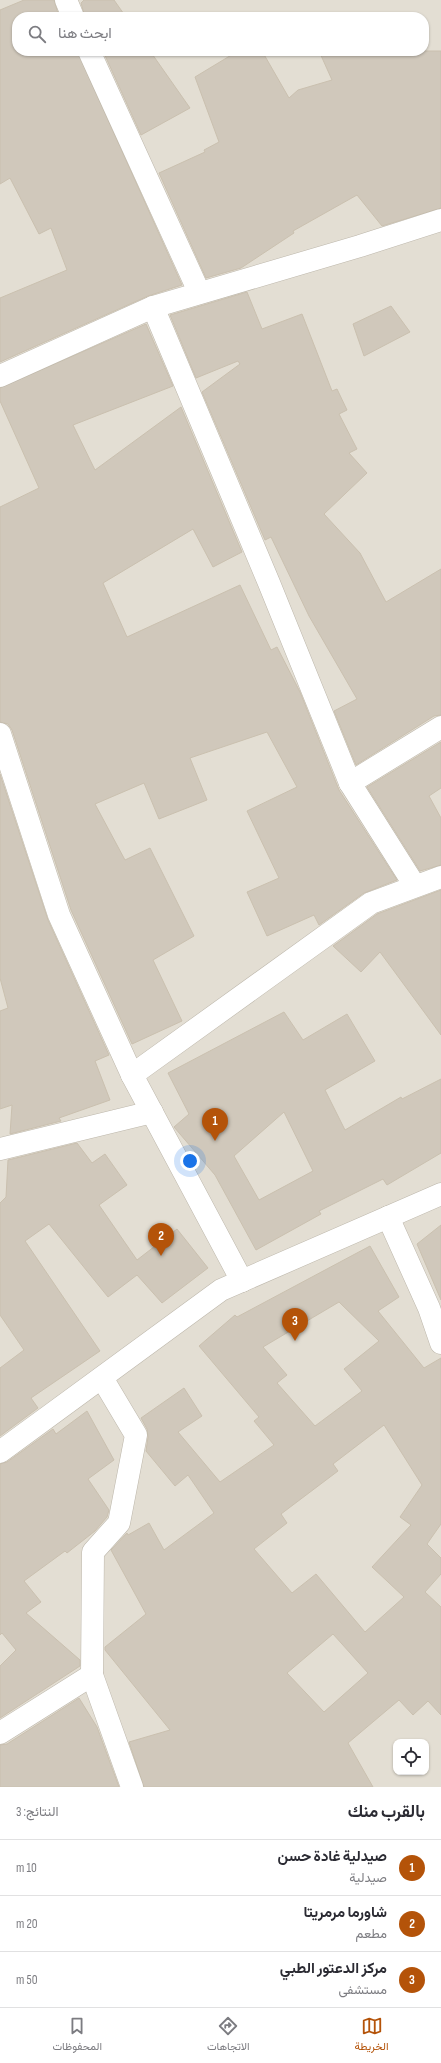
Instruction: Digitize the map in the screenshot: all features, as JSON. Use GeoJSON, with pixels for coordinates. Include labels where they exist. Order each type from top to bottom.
{"type":"FeatureCollection","features":[{"type":"Feature","properties":{"kind":"street"},"geometry":{"type":"LineString","coordinates":[[66,0],[72,12]]}},
{"type":"Feature","properties":{"kind":"street"},"geometry":{"type":"LineString","coordinates":[[91,56],[199,292]]}},
{"type":"Feature","properties":{"kind":"street"},"geometry":{"type":"LineString","coordinates":[[0,376],[153,307],[199,292],[441,221]]}},
{"type":"Feature","properties":{"kind":"street"},"geometry":{"type":"LineString","coordinates":[[153,307],[266,575],[350,783],[415,886]]}},
{"type":"Feature","properties":{"kind":"street"},"geometry":{"type":"LineString","coordinates":[[350,783],[441,727]]}},
{"type":"Feature","properties":{"kind":"street"},"geometry":{"type":"LineString","coordinates":[[0,734],[58,915],[132,1075],[242,1281]]}},
{"type":"Feature","properties":{"kind":"street"},"geometry":{"type":"LineString","coordinates":[[132,1075],[371,903],[441,877]]}},
{"type":"Feature","properties":{"kind":"street"},"geometry":{"type":"LineString","coordinates":[[0,1149],[152,1112]]}},
{"type":"Feature","properties":{"kind":"street"},"geometry":{"type":"LineString","coordinates":[[0,1452],[221,1290],[441,1194]]}},
{"type":"Feature","properties":{"kind":"street"},"geometry":{"type":"LineString","coordinates":[[388,1217],[429,1308],[441,1343]]}},
{"type":"Feature","properties":{"kind":"street"},"geometry":{"type":"LineString","coordinates":[[102,1378],[136,1435],[119,1523],[93,1552],[92,1675],[132,1787]]}},
{"type":"Feature","properties":{"kind":"street"},"geometry":{"type":"LineString","coordinates":[[0,1733],[92,1675]]}},
{"type":"Feature","properties":{"kind":"shaded area"},"geometry":{"type":"Polygon","coordinates":[[[0,0],[441,0],[441,1787],[0,1787],[0,0]]]}},
{"type":"Feature","properties":{"kind":"building"},"geometry":{"type":"Polygon","coordinates":[[[24,0],[54,0],[58,12],[12,12],[12,56],[79,56],[182,285],[148,296],[0,362],[0,298],[67,270],[51,228],[39,234],[10,178],[0,184],[0,10],[24,0]]]}},
{"type":"Feature","properties":{"kind":"building"},"geometry":{"type":"Polygon","coordinates":[[[84,0],[114,0],[122,12],[84,12],[81,3],[84,0]]]}},
{"type":"Feature","properties":{"kind":"building"},"geometry":{"type":"Polygon","coordinates":[[[429,51],[441,51],[441,208],[382,226],[357,195],[293,231],[294,233],[241,268],[206,278],[159,173],[205,152],[204,150],[219,142],[195,77],[230,56],[265,56],[289,98],[298,90],[332,80],[321,56],[429,56],[429,51]]]}},
{"type":"Feature","properties":{"kind":"building"},"geometry":{"type":"Polygon","coordinates":[[[105,56],[154,56],[190,108],[141,135],[105,56]]]}},
{"type":"Feature","properties":{"kind":"building"},"geometry":{"type":"Polygon","coordinates":[[[247,292],[262,329],[302,314],[332,391],[337,389],[347,410],[339,414],[357,449],[349,453],[367,473],[324,514],[360,553],[386,602],[441,569],[441,715],[434,716],[356,765],[334,711],[357,699],[309,616],[271,537],[265,540],[202,392],[240,364],[238,361],[196,378],[170,315],[247,292]]]}},
{"type":"Feature","properties":{"kind":"building"},"geometry":{"type":"Polygon","coordinates":[[[391,306],[410,332],[364,356],[353,324],[391,306]]]}},
{"type":"Feature","properties":{"kind":"building"},"geometry":{"type":"Polygon","coordinates":[[[146,324],[173,386],[73,425],[95,470],[181,407],[242,552],[213,567],[193,529],[103,583],[127,637],[240,585],[271,650],[277,647],[300,692],[339,790],[397,880],[364,893],[319,925],[314,915],[267,936],[247,892],[279,878],[247,811],[297,787],[267,732],[190,758],[207,800],[159,819],[144,783],[95,804],[125,860],[150,848],[194,936],[153,960],[182,1021],[132,1044],[71,910],[12,730],[8,724],[0,722],[0,507],[39,488],[0,401],[0,388],[146,324]]]}},
{"type":"Feature","properties":{"kind":"building"},"geometry":{"type":"Polygon","coordinates":[[[441,742],[441,788],[429,796],[441,818],[441,865],[420,871],[367,787],[441,742]]]}},
{"type":"Feature","properties":{"kind":"building"},"geometry":{"type":"Polygon","coordinates":[[[0,774],[48,920],[109,1055],[95,1061],[110,1100],[59,1118],[61,1121],[10,1134],[12,1105],[0,1109],[0,1011],[8,1008],[0,978],[0,774]]]}},
{"type":"Feature","properties":{"kind":"building"},"geometry":{"type":"Polygon","coordinates":[[[441,890],[441,1035],[380,952],[361,972],[333,946],[377,914],[441,890]]]}},
{"type":"Feature","properties":{"kind":"building"},"geometry":{"type":"Polygon","coordinates":[[[284,1012],[303,1040],[347,1014],[375,1061],[325,1090],[345,1130],[401,1097],[402,1099],[441,1079],[441,1153],[387,1185],[383,1179],[319,1211],[321,1214],[256,1250],[215,1175],[174,1127],[189,1114],[168,1073],[284,1012]],[[284,1112],[234,1156],[259,1200],[313,1171],[284,1112]]]}},
{"type":"Feature","properties":{"kind":"building"},"geometry":{"type":"Polygon","coordinates":[[[77,1143],[92,1163],[105,1154],[127,1185],[99,1205],[137,1260],[177,1229],[208,1268],[162,1303],[137,1275],[108,1297],[49,1224],[25,1241],[100,1351],[31,1398],[38,1408],[0,1436],[0,1368],[24,1350],[0,1315],[0,1203],[6,1197],[8,1160],[77,1143]]]}},
{"type":"Feature","properties":{"kind":"building"},"geometry":{"type":"Polygon","coordinates":[[[441,1225],[441,1300],[417,1244],[441,1225]]]}},
{"type":"Feature","properties":{"kind":"building"},"geometry":{"type":"Polygon","coordinates":[[[370,1246],[399,1297],[378,1311],[424,1368],[441,1358],[441,1524],[427,1544],[441,1558],[441,1574],[425,1592],[441,1607],[441,1715],[428,1701],[413,1715],[399,1700],[348,1743],[373,1787],[144,1787],[129,1742],[170,1730],[105,1650],[105,1647],[146,1614],[111,1550],[127,1533],[128,1535],[149,1523],[164,1550],[214,1513],[188,1475],[175,1486],[146,1451],[148,1437],[147,1429],[141,1418],[184,1388],[202,1416],[178,1432],[220,1482],[274,1445],[254,1421],[259,1417],[199,1346],[235,1315],[237,1317],[370,1246]],[[339,1302],[263,1347],[287,1375],[277,1383],[315,1426],[362,1391],[344,1369],[379,1341],[339,1302]],[[384,1425],[333,1464],[338,1471],[281,1514],[287,1523],[254,1549],[292,1593],[316,1574],[365,1632],[404,1597],[372,1567],[411,1525],[400,1517],[422,1485],[384,1425]],[[333,1634],[287,1673],[324,1712],[368,1673],[333,1634]]]}},
{"type":"Feature","properties":{"kind":"building"},"geometry":{"type":"Polygon","coordinates":[[[87,1411],[114,1460],[88,1479],[109,1510],[107,1517],[95,1531],[67,1553],[65,1551],[24,1581],[41,1602],[26,1613],[80,1660],[80,1666],[0,1718],[0,1666],[16,1650],[2,1633],[0,1635],[0,1464],[7,1462],[53,1429],[56,1434],[87,1411]]]}},
{"type":"Feature","properties":{"kind":"building"},"geometry":{"type":"Polygon","coordinates":[[[79,1698],[97,1727],[119,1787],[0,1787],[0,1745],[7,1744],[79,1698]]]}},
{"type":"Feature","properties":{"kind":"place","name":"صيدلية غادة حسن"},"geometry":{"type":"Point","coordinates":[215,1141]}},
{"type":"Feature","properties":{"kind":"place","name":"شاورما مرمريتا"},"geometry":{"type":"Point","coordinates":[161,1256]}},
{"type":"Feature","properties":{"kind":"place","name":"مركز الدعتور الطبي"},"geometry":{"type":"Point","coordinates":[295,1341]}}]}
